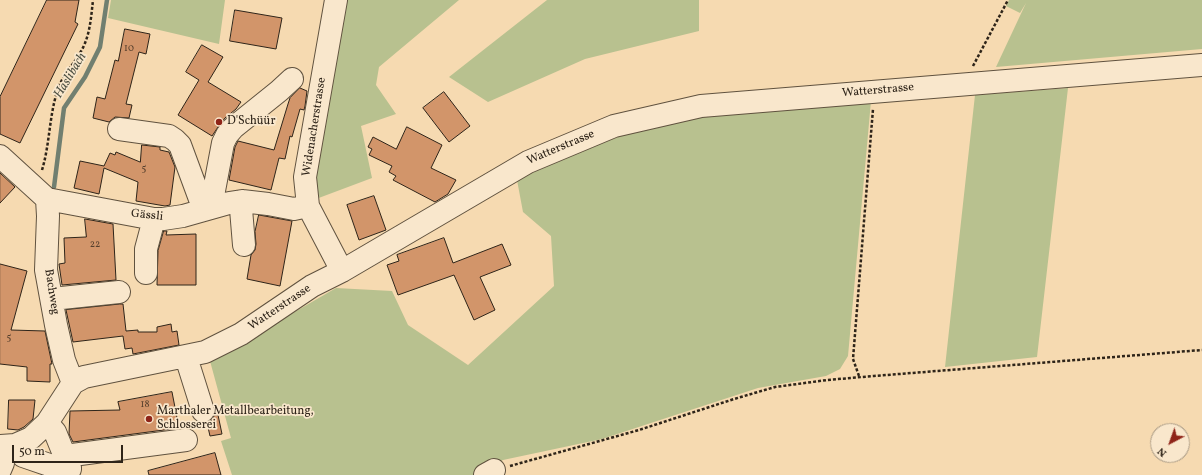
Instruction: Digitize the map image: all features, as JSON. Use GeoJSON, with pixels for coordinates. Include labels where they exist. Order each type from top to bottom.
{"type":"FeatureCollection","features":[{"type":"Feature","properties":{"kind":"street","name":"Widenacherstrasse"},"geometry":{"type":"LineString","coordinates":[[336,0],[305,177],[308,206],[342,271]]}},
{"type":"Feature","properties":{"kind":"street","name":"Watterstrasse"},"geometry":{"type":"LineString","coordinates":[[73,384],[84,378],[205,352],[241,334],[312,286],[342,271],[528,162],[614,126],[701,106],[1202,65]]}},
{"type":"Feature","properties":{"kind":"street"},"geometry":{"type":"LineString","coordinates":[[210,208],[223,144],[227,135],[233,128],[292,79]]}},
{"type":"Feature","properties":{"kind":"street"},"geometry":{"type":"LineString","coordinates":[[119,129],[169,136],[180,144],[210,208]]}},
{"type":"Feature","properties":{"kind":"street"},"geometry":{"type":"LineString","coordinates":[[0,156],[42,194]]}},
{"type":"Feature","properties":{"kind":"street","name":"Gässli"},"geometry":{"type":"LineString","coordinates":[[42,194],[154,219],[183,216],[229,202],[242,201],[294,209],[308,206]]}},
{"type":"Feature","properties":{"kind":"street","name":"Bachweg"},"geometry":{"type":"LineString","coordinates":[[42,194],[46,270],[64,360],[73,384]]}},
{"type":"Feature","properties":{"kind":"street"},"geometry":{"type":"LineString","coordinates":[[242,201],[241,209],[244,245]]}},
{"type":"Feature","properties":{"kind":"street"},"geometry":{"type":"LineString","coordinates":[[146,273],[146,249],[154,219]]}},
{"type":"Feature","properties":{"kind":"street"},"geometry":{"type":"LineString","coordinates":[[52,299],[119,292]]}},
{"type":"Feature","properties":{"kind":"street"},"geometry":{"type":"LineString","coordinates":[[186,357],[203,412]]}},
{"type":"Feature","properties":{"kind":"street"},"geometry":{"type":"LineString","coordinates":[[6,446],[31,438],[46,423],[73,384]]}},
{"type":"Feature","properties":{"kind":"street"},"geometry":{"type":"LineString","coordinates":[[46,423],[55,432],[69,466]]}},
{"type":"Feature","properties":{"kind":"street"},"geometry":{"type":"LineString","coordinates":[[6,446],[23,456],[58,468],[186,440]]}},
{"type":"Feature","properties":{"kind":"street"},"geometry":{"type":"LineString","coordinates":[[0,470],[6,446]]}},
{"type":"Feature","properties":{"kind":"path"},"geometry":{"type":"LineString","coordinates":[[42,194],[44,160],[53,106],[58,87],[82,51],[90,30],[94,0]]}},
{"type":"Feature","properties":{"kind":"path"},"geometry":{"type":"LineString","coordinates":[[964,84],[1008,0]]}},
{"type":"Feature","properties":{"kind":"path"},"geometry":{"type":"LineString","coordinates":[[859,376],[853,359],[874,92]]}},
{"type":"Feature","properties":{"kind":"path"},"geometry":{"type":"LineString","coordinates":[[490,473],[639,430],[775,387],[859,376],[1202,350]]}},
{"type":"Feature","properties":{"kind":"green space"},"geometry":{"type":"Polygon","coordinates":[[[111,0],[225,0],[219,44],[108,18],[111,0]]]}},
{"type":"Feature","properties":{"kind":"green space"},"geometry":{"type":"Polygon","coordinates":[[[341,0],[459,0],[379,67],[376,85],[396,114],[361,126],[372,178],[316,199],[311,175],[341,0]]]}},
{"type":"Feature","properties":{"kind":"green space"},"geometry":{"type":"Polygon","coordinates":[[[547,0],[699,0],[699,31],[585,59],[488,102],[449,77],[547,0]]]}},
{"type":"Feature","properties":{"kind":"green space"},"geometry":{"type":"Polygon","coordinates":[[[1009,0],[1202,0],[1202,49],[996,67],[1026,3],[1020,13],[1006,6],[1009,0]]]}},
{"type":"Feature","properties":{"kind":"green space"},"geometry":{"type":"Polygon","coordinates":[[[1068,88],[1037,357],[945,367],[975,95],[1068,88]]]}},
{"type":"Feature","properties":{"kind":"green space"},"geometry":{"type":"Polygon","coordinates":[[[871,101],[848,356],[840,369],[826,376],[758,388],[602,439],[503,460],[473,475],[232,475],[221,441],[231,438],[210,361],[336,288],[392,291],[408,325],[468,365],[554,286],[551,236],[523,212],[517,180],[581,149],[637,131],[706,116],[871,101]]]}},
{"type":"Feature","properties":{"kind":"building"},"geometry":{"type":"Polygon","coordinates":[[[47,0],[79,0],[75,22],[78,24],[20,143],[0,134],[0,97],[47,0]]]}},
{"type":"Feature","properties":{"kind":"building"},"geometry":{"type":"Polygon","coordinates":[[[235,10],[282,18],[276,49],[230,41],[235,10]]]}},
{"type":"Feature","properties":{"kind":"building"},"geometry":{"type":"Polygon","coordinates":[[[125,29],[150,34],[146,54],[139,52],[126,104],[132,105],[129,118],[115,117],[109,122],[93,118],[97,97],[105,99],[115,60],[118,61],[125,29]]]}},
{"type":"Feature","properties":{"kind":"building"},"geometry":{"type":"Polygon","coordinates":[[[202,45],[223,57],[208,82],[241,102],[236,109],[225,118],[212,136],[178,115],[199,80],[186,72],[202,45]]]}},
{"type":"Feature","properties":{"kind":"building"},"geometry":{"type":"Polygon","coordinates":[[[300,88],[307,91],[304,110],[300,109],[292,137],[290,136],[285,159],[279,158],[271,190],[229,180],[235,147],[238,141],[274,150],[290,98],[300,88]]]}},
{"type":"Feature","properties":{"kind":"building"},"geometry":{"type":"Polygon","coordinates":[[[444,92],[470,126],[449,142],[423,108],[444,92]]]}},
{"type":"Feature","properties":{"kind":"building"},"geometry":{"type":"Polygon","coordinates":[[[407,127],[442,145],[431,168],[456,180],[448,194],[435,202],[393,180],[396,176],[389,172],[392,166],[369,155],[372,149],[368,147],[373,137],[396,149],[407,127]]]}},
{"type":"Feature","properties":{"kind":"building"},"geometry":{"type":"Polygon","coordinates":[[[142,145],[160,147],[160,150],[169,152],[175,167],[170,205],[165,206],[136,201],[138,182],[104,168],[99,194],[74,188],[80,161],[104,166],[110,153],[115,155],[116,152],[140,162],[142,145]]]}},
{"type":"Feature","properties":{"kind":"building"},"geometry":{"type":"Polygon","coordinates":[[[0,173],[15,187],[0,203],[0,173]]]}},
{"type":"Feature","properties":{"kind":"building"},"geometry":{"type":"Polygon","coordinates":[[[374,196],[386,230],[359,240],[347,205],[374,196]]]}},
{"type":"Feature","properties":{"kind":"building"},"geometry":{"type":"Polygon","coordinates":[[[259,215],[292,221],[280,286],[247,279],[251,255],[255,250],[255,232],[259,215]]]}},
{"type":"Feature","properties":{"kind":"building"},"geometry":{"type":"Polygon","coordinates":[[[85,219],[113,224],[116,280],[62,285],[59,264],[65,263],[64,238],[86,237],[85,219]]]}},
{"type":"Feature","properties":{"kind":"building"},"geometry":{"type":"Polygon","coordinates":[[[164,231],[167,231],[166,235],[196,234],[196,285],[157,285],[158,251],[164,231]]]}},
{"type":"Feature","properties":{"kind":"building"},"geometry":{"type":"Polygon","coordinates":[[[444,238],[453,263],[502,244],[511,265],[480,277],[495,310],[474,320],[454,275],[398,295],[387,265],[399,261],[397,255],[444,238]]]}},
{"type":"Feature","properties":{"kind":"building"},"geometry":{"type":"Polygon","coordinates":[[[0,264],[27,271],[11,330],[45,331],[52,364],[50,364],[50,382],[27,381],[27,367],[0,364],[0,264]]]}},
{"type":"Feature","properties":{"kind":"building"},"geometry":{"type":"Polygon","coordinates":[[[123,304],[126,331],[138,330],[138,332],[157,332],[157,327],[171,324],[172,332],[177,331],[179,345],[133,354],[132,348],[125,349],[123,336],[73,342],[66,310],[123,304]]]}},
{"type":"Feature","properties":{"kind":"building"},"geometry":{"type":"Polygon","coordinates":[[[172,392],[179,428],[73,442],[69,434],[70,411],[120,410],[118,402],[172,392]]]}},
{"type":"Feature","properties":{"kind":"building"},"geometry":{"type":"Polygon","coordinates":[[[9,400],[35,400],[33,419],[18,430],[8,429],[9,400]]]}},
{"type":"Feature","properties":{"kind":"building"},"geometry":{"type":"Polygon","coordinates":[[[218,415],[222,434],[210,436],[207,423],[212,420],[214,416],[218,415]]]}},
{"type":"Feature","properties":{"kind":"building"},"geometry":{"type":"Polygon","coordinates":[[[215,453],[221,475],[149,475],[148,471],[215,453]]]}},
{"type":"Feature","properties":{"kind":"waterway","name":"Haslibach"},"geometry":{"type":"LineString","coordinates":[[54,187],[64,108],[85,77],[100,47],[107,0]]}},
{"type":"Feature","properties":{"kind":"place","name":"D'Schüür"},"geometry":{"type":"Point","coordinates":[219,122]}},
{"type":"Feature","properties":{"kind":"place","name":"Marthaler Metallbearbeitung, Schlosserei"},"geometry":{"type":"Point","coordinates":[149,419]}}]}
